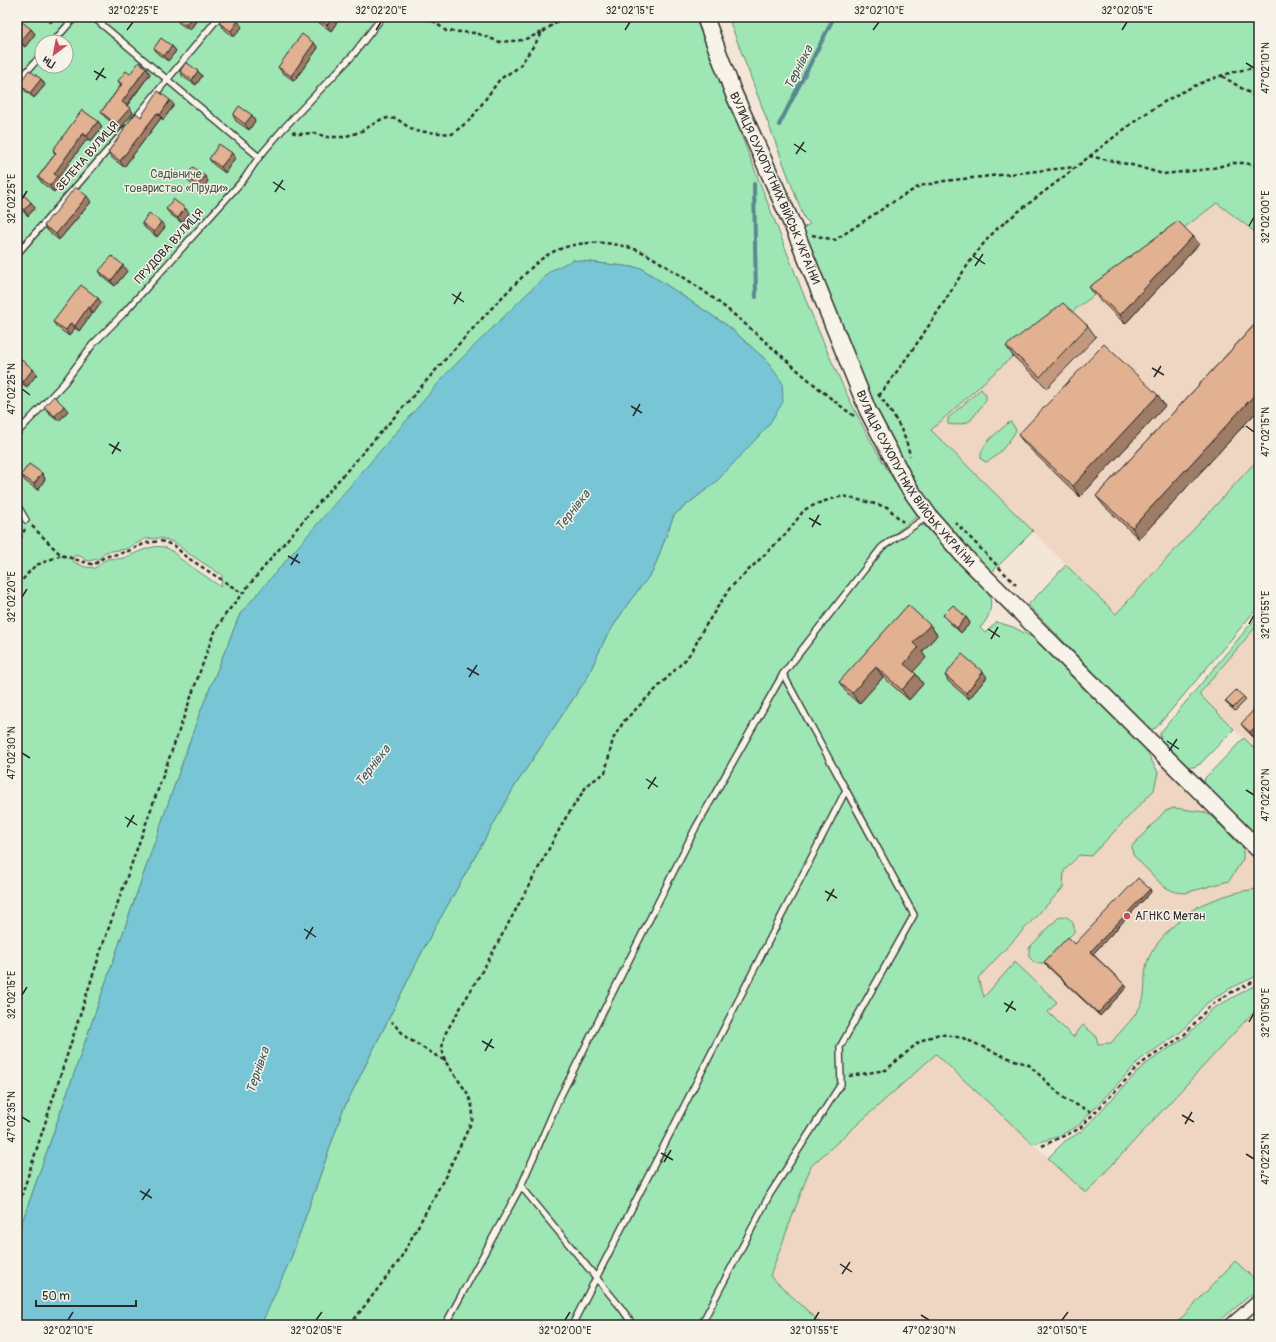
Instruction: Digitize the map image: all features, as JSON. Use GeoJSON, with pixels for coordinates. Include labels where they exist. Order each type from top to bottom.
{"type":"FeatureCollection","features":[{"type":"Feature","properties":{"kind":"street","name":"ВУЛИЦЯ СУХОПУТНИХ ВІЙСЬК УКРАЇНИ"},"geometry":{"type":"LineString","coordinates":[[705,17],[734,92],[796,233],[862,414],[907,485],[929,516],[962,554],[1259,850]]}},
{"type":"Feature","properties":{"kind":"street"},"geometry":{"type":"LineString","coordinates":[[1230,1325],[1259,1300]]}},
{"type":"Feature","properties":{"kind":"lane"},"geometry":{"type":"LineString","coordinates":[[60,34],[75,17]]}},
{"type":"Feature","properties":{"kind":"lane"},"geometry":{"type":"LineString","coordinates":[[93,17],[259,157]]}},
{"type":"Feature","properties":{"kind":"lane","name":"ЗЕЛЕНА ВУЛИЦЯ"},"geometry":{"type":"LineString","coordinates":[[17,254],[168,80],[219,17]]}},
{"type":"Feature","properties":{"kind":"lane","name":"ПРУДОВА ВУЛИЦЯ"},"geometry":{"type":"LineString","coordinates":[[17,434],[64,383],[94,344],[123,314],[244,179],[259,157],[283,129],[353,55],[382,17]]}},
{"type":"Feature","properties":{"kind":"lane"},"geometry":{"type":"LineString","coordinates":[[17,83],[34,63]]}},
{"type":"Feature","properties":{"kind":"lane"},"geometry":{"type":"LineString","coordinates":[[17,505],[26,520]]}},
{"type":"Feature","properties":{"kind":"lane"},"geometry":{"type":"LineString","coordinates":[[445,1325],[521,1186],[558,1101],[696,827],[782,674],[882,547],[929,516]]}},
{"type":"Feature","properties":{"kind":"lane"},"geometry":{"type":"LineString","coordinates":[[701,1325],[770,1194],[841,1084],[840,1047],[914,915],[782,674]]}},
{"type":"Feature","properties":{"kind":"lane"},"geometry":{"type":"LineString","coordinates":[[572,1325],[846,790]]}},
{"type":"Feature","properties":{"kind":"lane"},"geometry":{"type":"LineString","coordinates":[[521,1186],[597,1278],[633,1325]]}},
{"type":"Feature","properties":{"kind":"path"},"geometry":{"type":"LineString","coordinates":[[419,17],[435,22],[446,31],[476,33],[500,42],[523,40],[543,32],[563,17]]}},
{"type":"Feature","properties":{"kind":"path"},"geometry":{"type":"LineString","coordinates":[[283,129],[298,134],[316,133],[326,137],[343,137],[360,132],[380,120],[388,118],[397,119],[414,131],[452,134],[471,119],[500,79],[519,67],[543,32]]}},
{"type":"Feature","properties":{"kind":"path"},"geometry":{"type":"LineString","coordinates":[[17,1210],[99,954],[157,788],[214,635],[225,615],[317,505],[482,318],[540,260],[569,246],[590,242],[613,243],[636,249],[666,266],[718,300],[776,349],[827,396],[862,414],[879,396],[985,240],[1022,208],[1119,132],[1158,104],[1201,83],[1222,75],[1259,67]]}},
{"type":"Feature","properties":{"kind":"path"},"geometry":{"type":"LineString","coordinates":[[1222,75],[1259,99]]}},
{"type":"Feature","properties":{"kind":"path"},"geometry":{"type":"LineString","coordinates":[[1089,156],[1132,165],[1163,174],[1209,169],[1233,163],[1245,163],[1259,166]]}},
{"type":"Feature","properties":{"kind":"path"},"geometry":{"type":"LineString","coordinates":[[796,233],[803,233],[835,240],[920,186],[944,180],[1076,167]]}},
{"type":"Feature","properties":{"kind":"path"},"geometry":{"type":"LineString","coordinates":[[875,391],[904,436],[911,460]]}},
{"type":"Feature","properties":{"kind":"path"},"geometry":{"type":"LineString","coordinates":[[350,1325],[403,1255],[443,1182],[472,1120],[473,1109],[468,1094],[445,1061],[442,1048],[445,1034],[488,961],[566,819],[588,784],[605,773],[613,739],[624,721],[686,659],[730,588],[787,533],[804,510],[821,502],[843,496],[887,507],[910,528]]}},
{"type":"Feature","properties":{"kind":"path"},"geometry":{"type":"LineString","coordinates":[[951,518],[995,562],[1018,588]]}},
{"type":"Feature","properties":{"kind":"path"},"geometry":{"type":"LineString","coordinates":[[26,520],[61,555],[94,565],[104,557],[126,552],[146,543],[161,541],[175,546],[185,556],[242,594]]}},
{"type":"Feature","properties":{"kind":"path"},"geometry":{"type":"LineString","coordinates":[[17,545],[27,526],[26,520]]}},
{"type":"Feature","properties":{"kind":"path"},"geometry":{"type":"LineString","coordinates":[[17,584],[24,580],[36,565],[51,561],[61,555]]}},
{"type":"Feature","properties":{"kind":"path"},"geometry":{"type":"LineString","coordinates":[[1042,1146],[1079,1128],[1142,1063],[1184,1035],[1210,1006],[1230,993],[1259,979]]}},
{"type":"Feature","properties":{"kind":"path"},"geometry":{"type":"LineString","coordinates":[[392,1022],[407,1038],[445,1061]]}},
{"type":"Feature","properties":{"kind":"path"},"geometry":{"type":"LineString","coordinates":[[841,1078],[886,1070],[920,1041],[939,1034],[964,1038],[1004,1056],[1029,1065],[1066,1100],[1094,1113]]}},
{"type":"Feature","properties":{"kind":"shaded area"},"geometry":{"type":"Polygon","coordinates":[[[1217,203],[1259,235],[1259,458],[1116,614],[931,430],[1013,356],[1217,203]]]}},
{"type":"Feature","properties":{"kind":"shaded area"},"geometry":{"type":"Polygon","coordinates":[[[1259,623],[1259,753],[1199,694],[1259,623]]]}},
{"type":"Feature","properties":{"kind":"shaded area"},"geometry":{"type":"Polygon","coordinates":[[[1163,767],[1259,864],[1259,923],[1089,1100],[984,997],[974,966],[1163,767]]]}},
{"type":"Feature","properties":{"kind":"shaded area"},"geometry":{"type":"Polygon","coordinates":[[[1259,1006],[1259,1283],[1235,1261],[1175,1325],[823,1325],[770,1276],[811,1166],[936,1054],[1086,1193],[1259,1006]]]}},
{"type":"Feature","properties":{"kind":"green space","name":"Садівниче товариство «Пруди»"},"geometry":{"type":"Polygon","coordinates":[[[17,17],[695,17],[826,349],[877,452],[896,484],[918,516],[882,543],[887,547],[920,525],[925,526],[990,594],[990,612],[980,628],[985,633],[997,622],[1013,627],[1032,637],[1145,749],[1158,772],[1154,790],[1091,856],[1079,855],[1064,871],[1063,888],[978,978],[984,997],[1015,962],[1057,1002],[1048,1012],[1073,1037],[1083,1025],[1096,1036],[1098,1044],[1111,1043],[1140,1007],[1144,996],[1145,972],[1148,960],[1151,953],[1171,928],[1188,913],[1203,904],[1231,894],[1259,889],[1259,975],[1229,989],[1207,1003],[1181,1032],[1141,1059],[1078,1126],[1057,1137],[1033,1144],[936,1054],[811,1166],[770,1276],[823,1325],[260,1325],[291,1258],[343,1110],[428,940],[516,784],[587,678],[605,639],[629,602],[653,571],[674,515],[717,481],[766,360],[728,326],[641,268],[573,260],[240,614],[199,715],[17,1237],[17,17]],[[161,538],[145,539],[126,549],[105,552],[99,559],[87,561],[82,557],[75,555],[72,561],[85,567],[95,568],[107,559],[121,559],[145,549],[159,546],[173,551],[179,558],[221,587],[222,575],[186,552],[176,543],[161,538]]]}},
{"type":"Feature","properties":{"kind":"green space"},"geometry":{"type":"Polygon","coordinates":[[[728,17],[1259,17],[1259,235],[1217,203],[1013,356],[931,430],[1033,531],[991,573],[966,551],[912,482],[880,419],[801,229],[810,224],[804,218],[728,17]]]}},
{"type":"Feature","properties":{"kind":"green space"},"geometry":{"type":"Polygon","coordinates":[[[981,389],[986,395],[986,400],[971,420],[966,423],[953,425],[948,424],[948,418],[981,389]]]}},
{"type":"Feature","properties":{"kind":"green space"},"geometry":{"type":"Polygon","coordinates":[[[1011,422],[1016,430],[1007,444],[990,460],[986,462],[981,459],[981,454],[986,443],[1011,422]]]}},
{"type":"Feature","properties":{"kind":"green space"},"geometry":{"type":"Polygon","coordinates":[[[1259,458],[1259,606],[1156,728],[1150,730],[1028,605],[1066,565],[1116,614],[1259,458]]]}},
{"type":"Feature","properties":{"kind":"green space"},"geometry":{"type":"Polygon","coordinates":[[[1259,614],[1259,623],[1199,694],[1234,729],[1200,764],[1194,767],[1176,761],[1166,751],[1160,733],[1259,614]]]}},
{"type":"Feature","properties":{"kind":"green space"},"geometry":{"type":"Polygon","coordinates":[[[1244,738],[1259,753],[1259,841],[1204,784],[1205,778],[1244,738]]]}},
{"type":"Feature","properties":{"kind":"green space"},"geometry":{"type":"Polygon","coordinates":[[[1174,808],[1204,812],[1212,817],[1243,848],[1243,859],[1229,881],[1185,893],[1175,892],[1163,886],[1133,855],[1132,846],[1165,811],[1174,808]]]}},
{"type":"Feature","properties":{"kind":"green space"},"geometry":{"type":"Polygon","coordinates":[[[1063,916],[1072,921],[1074,932],[1044,963],[1035,963],[1029,957],[1029,948],[1059,917],[1063,916]]]}},
{"type":"Feature","properties":{"kind":"green space"},"geometry":{"type":"Polygon","coordinates":[[[1259,983],[1259,1006],[1086,1193],[1048,1158],[1065,1141],[1082,1131],[1143,1066],[1187,1036],[1212,1009],[1259,983]]]}},
{"type":"Feature","properties":{"kind":"green space"},"geometry":{"type":"Polygon","coordinates":[[[1235,1261],[1259,1283],[1259,1288],[1215,1325],[1175,1325],[1235,1261]]]}},
{"type":"Feature","properties":{"kind":"water"},"geometry":{"type":"Polygon","coordinates":[[[573,260],[641,268],[728,326],[766,360],[782,382],[783,402],[768,426],[717,481],[674,515],[653,571],[629,602],[605,639],[587,678],[516,784],[428,940],[343,1110],[291,1258],[261,1325],[17,1325],[17,1237],[199,715],[240,614],[448,372],[550,271],[573,260]]]}},
{"type":"Feature","properties":{"kind":"building"},"geometry":{"type":"Polygon","coordinates":[[[175,17],[191,17],[186,25],[175,17]]]}},
{"type":"Feature","properties":{"kind":"building"},"geometry":{"type":"Polygon","coordinates":[[[223,17],[232,17],[238,21],[231,31],[219,23],[223,17]]]}},
{"type":"Feature","properties":{"kind":"building"},"geometry":{"type":"Polygon","coordinates":[[[315,17],[333,17],[327,25],[315,17]]]}},
{"type":"Feature","properties":{"kind":"building"},"geometry":{"type":"Polygon","coordinates":[[[21,21],[31,29],[21,41],[17,38],[17,25],[21,21]]]}},
{"type":"Feature","properties":{"kind":"building"},"geometry":{"type":"Polygon","coordinates":[[[302,34],[314,43],[291,76],[278,67],[302,34]]]}},
{"type":"Feature","properties":{"kind":"building"},"geometry":{"type":"Polygon","coordinates":[[[161,38],[172,46],[164,56],[154,48],[161,38]]]}},
{"type":"Feature","properties":{"kind":"building"},"geometry":{"type":"Polygon","coordinates":[[[139,62],[146,68],[122,102],[130,108],[116,124],[101,112],[122,84],[118,81],[126,71],[130,74],[139,62]]]}},
{"type":"Feature","properties":{"kind":"building"},"geometry":{"type":"Polygon","coordinates":[[[186,62],[198,71],[192,80],[180,71],[186,62]]]}},
{"type":"Feature","properties":{"kind":"building"},"geometry":{"type":"Polygon","coordinates":[[[29,70],[41,79],[30,93],[19,84],[29,70]]]}},
{"type":"Feature","properties":{"kind":"building"},"geometry":{"type":"Polygon","coordinates":[[[158,91],[170,100],[160,115],[157,113],[120,161],[108,152],[124,130],[123,129],[136,113],[141,117],[158,91]]]}},
{"type":"Feature","properties":{"kind":"building"},"geometry":{"type":"Polygon","coordinates":[[[239,106],[252,115],[245,124],[233,115],[239,106]]]}},
{"type":"Feature","properties":{"kind":"building"},"geometry":{"type":"Polygon","coordinates":[[[82,110],[98,121],[87,136],[83,133],[54,174],[57,176],[50,186],[38,177],[56,153],[53,150],[82,110]]]}},
{"type":"Feature","properties":{"kind":"building"},"geometry":{"type":"Polygon","coordinates":[[[219,144],[232,153],[221,167],[209,159],[219,144]]]}},
{"type":"Feature","properties":{"kind":"building"},"geometry":{"type":"Polygon","coordinates":[[[193,167],[205,176],[198,185],[186,177],[193,167]]]}},
{"type":"Feature","properties":{"kind":"building"},"geometry":{"type":"Polygon","coordinates":[[[75,187],[87,196],[56,234],[44,226],[75,187]]]}},
{"type":"Feature","properties":{"kind":"building"},"geometry":{"type":"Polygon","coordinates":[[[17,189],[31,202],[24,210],[17,204],[17,189]]]}},
{"type":"Feature","properties":{"kind":"building"},"geometry":{"type":"Polygon","coordinates":[[[173,199],[185,208],[178,218],[166,209],[173,199]]]}},
{"type":"Feature","properties":{"kind":"building"},"geometry":{"type":"Polygon","coordinates":[[[149,213],[161,222],[154,232],[142,223],[149,213]]]}},
{"type":"Feature","properties":{"kind":"building"},"geometry":{"type":"Polygon","coordinates":[[[1178,221],[1193,236],[1120,315],[1089,287],[1178,221]]]}},
{"type":"Feature","properties":{"kind":"building"},"geometry":{"type":"Polygon","coordinates":[[[112,256],[123,265],[111,281],[99,271],[112,256]]]}},
{"type":"Feature","properties":{"kind":"building"},"geometry":{"type":"Polygon","coordinates":[[[81,285],[98,298],[90,308],[88,307],[75,326],[71,323],[66,330],[53,322],[81,285]]]}},
{"type":"Feature","properties":{"kind":"building"},"geometry":{"type":"Polygon","coordinates":[[[1063,303],[1088,326],[1040,377],[1006,346],[1063,303]]]}},
{"type":"Feature","properties":{"kind":"building"},"geometry":{"type":"Polygon","coordinates":[[[1259,320],[1259,390],[1132,528],[1096,496],[1259,320]]]}},
{"type":"Feature","properties":{"kind":"building"},"geometry":{"type":"Polygon","coordinates":[[[1104,344],[1158,395],[1073,486],[1018,435],[1104,344]]]}},
{"type":"Feature","properties":{"kind":"building"},"geometry":{"type":"Polygon","coordinates":[[[18,357],[33,369],[23,382],[17,378],[18,357]]]}},
{"type":"Feature","properties":{"kind":"building"},"geometry":{"type":"Polygon","coordinates":[[[54,396],[64,406],[55,416],[44,407],[54,396]]]}},
{"type":"Feature","properties":{"kind":"building"},"geometry":{"type":"Polygon","coordinates":[[[29,464],[42,473],[34,484],[21,475],[29,464]]]}},
{"type":"Feature","properties":{"kind":"building"},"geometry":{"type":"Polygon","coordinates":[[[908,605],[930,625],[913,643],[918,648],[904,664],[916,674],[902,690],[876,667],[852,693],[839,682],[908,605]]]}},
{"type":"Feature","properties":{"kind":"building"},"geometry":{"type":"Polygon","coordinates":[[[953,605],[966,617],[957,628],[943,615],[953,605]]]}},
{"type":"Feature","properties":{"kind":"building"},"geometry":{"type":"Polygon","coordinates":[[[962,654],[983,672],[966,693],[945,675],[962,654]]]}},
{"type":"Feature","properties":{"kind":"building"},"geometry":{"type":"Polygon","coordinates":[[[1236,690],[1244,697],[1233,708],[1225,701],[1236,690]]]}},
{"type":"Feature","properties":{"kind":"building"},"geometry":{"type":"Polygon","coordinates":[[[1257,706],[1259,708],[1259,723],[1250,732],[1241,724],[1257,706]]]}},
{"type":"Feature","properties":{"kind":"building"},"geometry":{"type":"Polygon","coordinates":[[[1138,878],[1150,889],[1090,952],[1125,985],[1098,1013],[1044,962],[1068,937],[1075,944],[1138,878]]]}},
{"type":"Feature","properties":{"kind":"waterway","name":"Тернівка"},"geometry":{"type":"LineString","coordinates":[[779,125],[834,17]]}},
{"type":"Feature","properties":{"kind":"waterway","name":"Тернівка"},"geometry":{"type":"LineString","coordinates":[[754,184],[756,297]]}},
{"type":"Feature","properties":{"kind":"place","name":"АГНКС Метан"},"geometry":{"type":"Point","coordinates":[1127,916]}}]}
